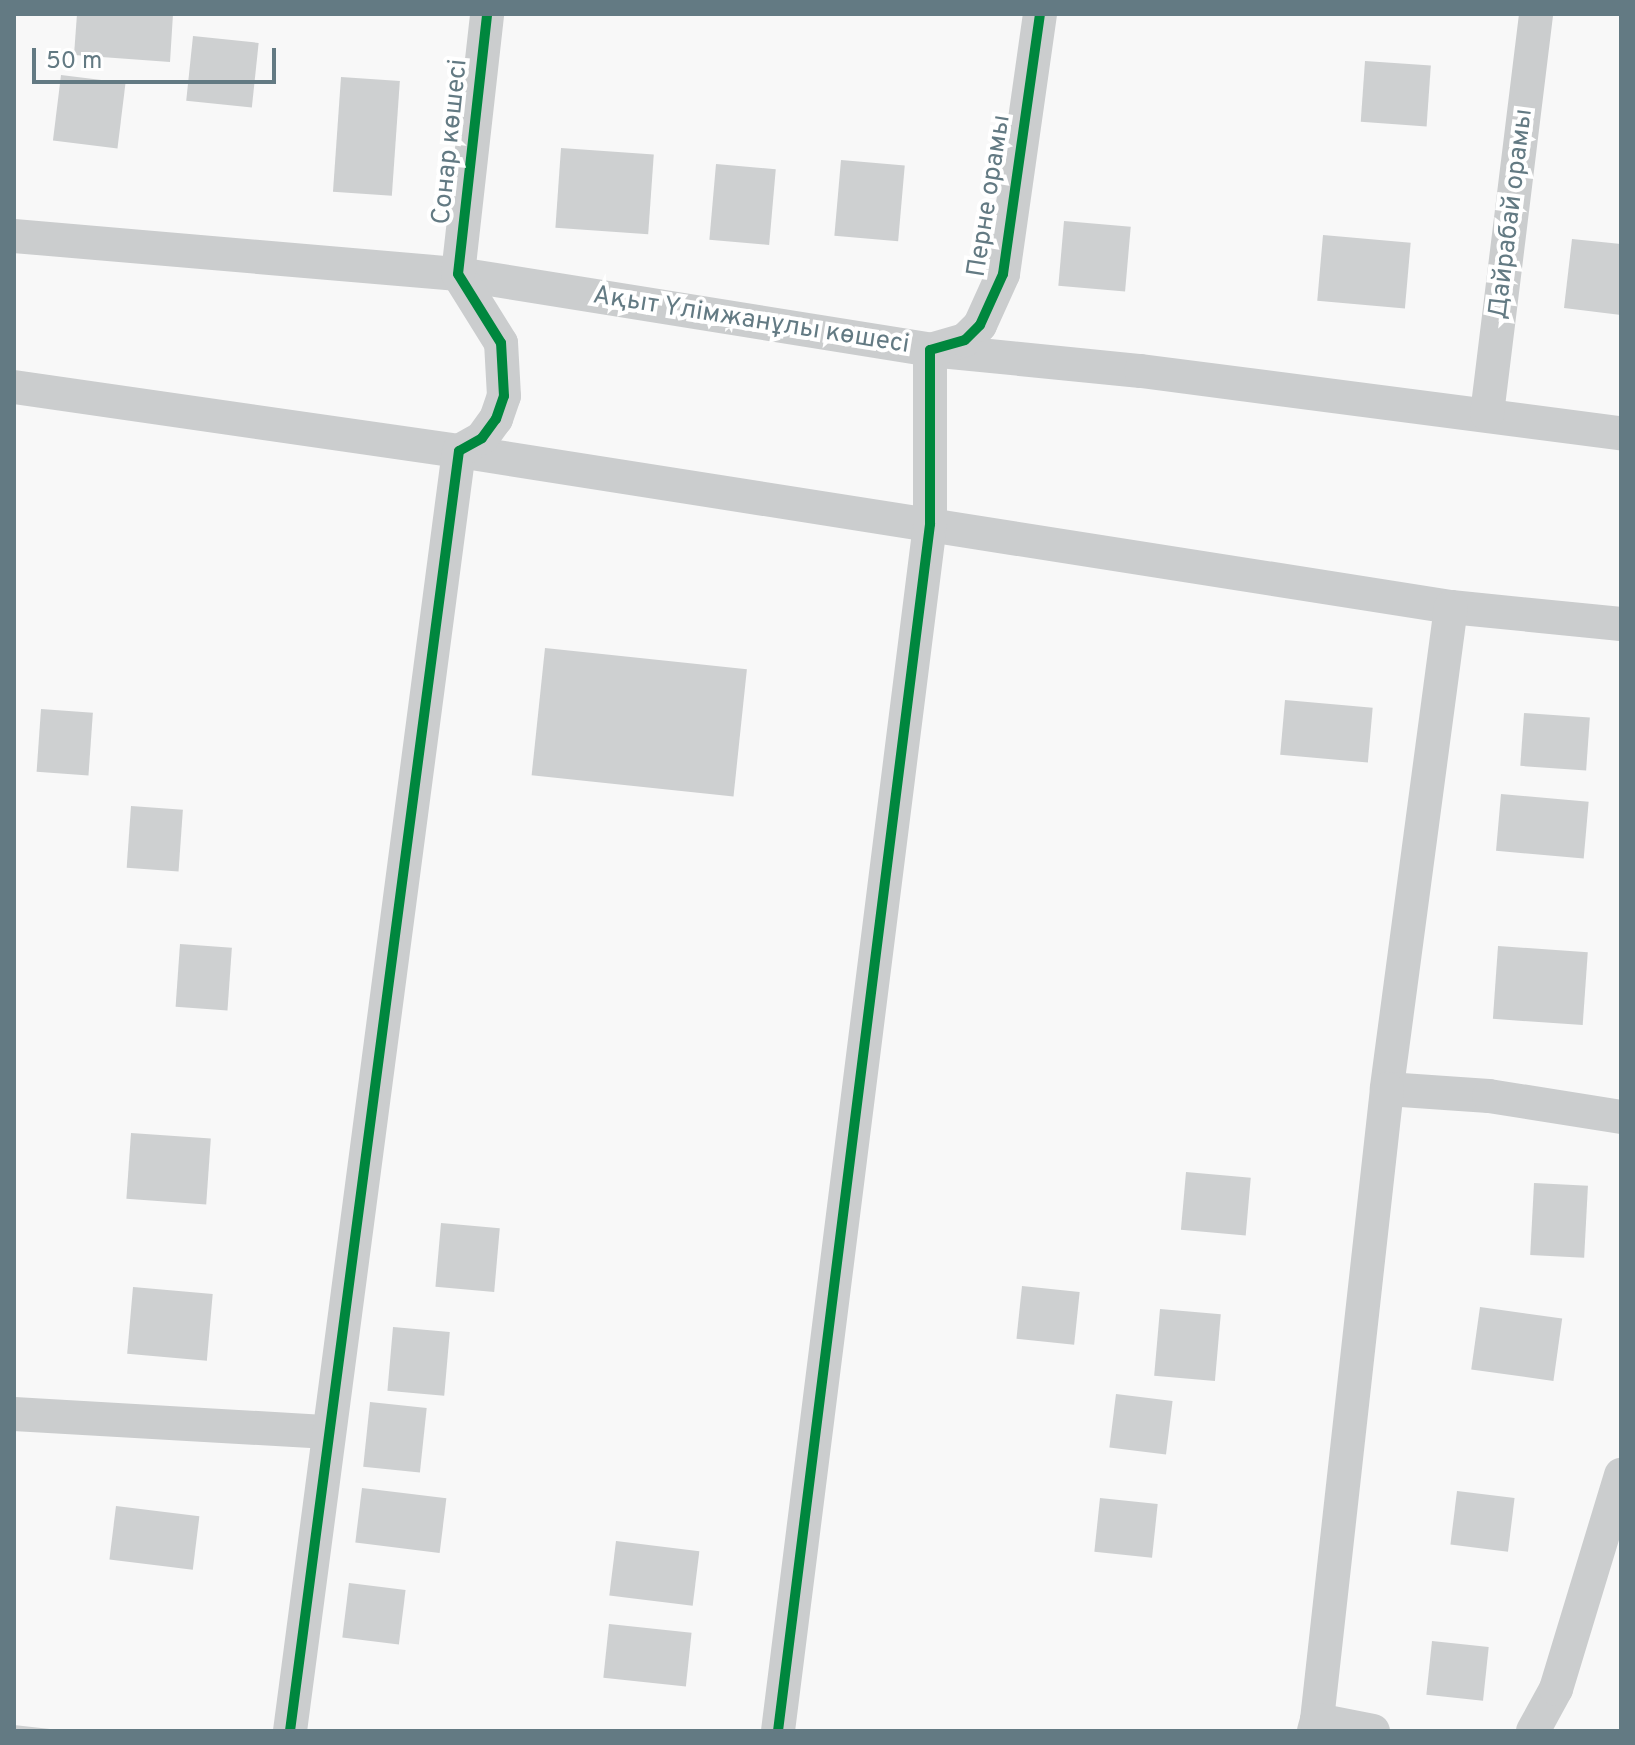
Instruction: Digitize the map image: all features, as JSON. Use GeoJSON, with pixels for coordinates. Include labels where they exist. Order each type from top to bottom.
{"type":"FeatureCollection","features":[{"type":"Feature","properties":{"kind":"street","name":"Сонар көшесі"},"geometry":{"type":"LineString","coordinates":[[458,274],[487,14]]}},
{"type":"Feature","properties":{"kind":"street","name":"Перне орамы"},"geometry":{"type":"LineString","coordinates":[[930,350],[965,340],[980,325],[1003,274],[1040,14]]}},
{"type":"Feature","properties":{"kind":"street","name":"Дайрабай орамы"},"geometry":{"type":"LineString","coordinates":[[1487,414],[1536,14]]}},
{"type":"Feature","properties":{"kind":"street","name":"Ақыт Үлімжанұлы көшесі"},"geometry":{"type":"LineString","coordinates":[[14,236],[458,274],[930,350],[1141,371],[1621,433]]}},
{"type":"Feature","properties":{"kind":"street"},"geometry":{"type":"LineString","coordinates":[[458,274],[501,343],[504,396],[496,419],[482,438],[459,451]]}},
{"type":"Feature","properties":{"kind":"street"},"geometry":{"type":"LineString","coordinates":[[778,1731],[930,524],[930,350]]}},
{"type":"Feature","properties":{"kind":"street"},"geometry":{"type":"LineString","coordinates":[[14,387],[459,451],[1451,607],[1621,624]]}},
{"type":"Feature","properties":{"kind":"street"},"geometry":{"type":"LineString","coordinates":[[290,1731],[459,451]]}},
{"type":"Feature","properties":{"kind":"street"},"geometry":{"type":"LineString","coordinates":[[1373,1731],[1316,1725],[1387,1089],[1451,607]]}},
{"type":"Feature","properties":{"kind":"street"},"geometry":{"type":"LineString","coordinates":[[1387,1089],[1489,1096],[1621,1117]]}},
{"type":"Feature","properties":{"kind":"street"},"geometry":{"type":"LineString","coordinates":[[14,1414],[328,1432]]}},
{"type":"Feature","properties":{"kind":"street"},"geometry":{"type":"LineString","coordinates":[[1533,1731],[1556,1689],[1621,1475]]}},
{"type":"Feature","properties":{"kind":"building"},"geometry":{"type":"Polygon","coordinates":[[[77,14],[173,14],[170,62],[74,55],[77,14]]]}},
{"type":"Feature","properties":{"kind":"building"},"geometry":{"type":"Polygon","coordinates":[[[193,36],[259,43],[252,108],[186,101],[193,36]]]}},
{"type":"Feature","properties":{"kind":"building"},"geometry":{"type":"Polygon","coordinates":[[[1365,61],[1431,66],[1427,126],[1361,122],[1365,61]]]}},
{"type":"Feature","properties":{"kind":"building"},"geometry":{"type":"Polygon","coordinates":[[[61,75],[126,83],[117,148],[53,141],[61,75]]]}},
{"type":"Feature","properties":{"kind":"building"},"geometry":{"type":"Polygon","coordinates":[[[341,77],[400,81],[392,196],[333,192],[341,77]]]}},
{"type":"Feature","properties":{"kind":"building"},"geometry":{"type":"Polygon","coordinates":[[[561,148],[654,154],[648,234],[555,228],[561,148]]]}},
{"type":"Feature","properties":{"kind":"building"},"geometry":{"type":"Polygon","coordinates":[[[841,160],[905,166],[898,241],[834,236],[841,160]]]}},
{"type":"Feature","properties":{"kind":"building"},"geometry":{"type":"Polygon","coordinates":[[[716,164],[776,169],[769,245],[709,240],[716,164]]]}},
{"type":"Feature","properties":{"kind":"building"},"geometry":{"type":"Polygon","coordinates":[[[1064,221],[1131,227],[1125,292],[1058,286],[1064,221]]]}},
{"type":"Feature","properties":{"kind":"building"},"geometry":{"type":"Polygon","coordinates":[[[1323,235],[1411,243],[1405,308],[1317,301],[1323,235]]]}},
{"type":"Feature","properties":{"kind":"building"},"geometry":{"type":"Polygon","coordinates":[[[1572,239],[1621,244],[1621,315],[1564,308],[1572,239]]]}},
{"type":"Feature","properties":{"kind":"building"},"geometry":{"type":"Polygon","coordinates":[[[545,648],[747,669],[734,797],[532,775],[545,648]]]}},
{"type":"Feature","properties":{"kind":"building"},"geometry":{"type":"Polygon","coordinates":[[[1285,700],[1373,708],[1368,762],[1280,755],[1285,700]]]}},
{"type":"Feature","properties":{"kind":"building"},"geometry":{"type":"Polygon","coordinates":[[[41,709],[93,713],[88,775],[37,772],[41,709]]]}},
{"type":"Feature","properties":{"kind":"building"},"geometry":{"type":"Polygon","coordinates":[[[1524,713],[1590,718],[1586,770],[1520,766],[1524,713]]]}},
{"type":"Feature","properties":{"kind":"building"},"geometry":{"type":"Polygon","coordinates":[[[1501,794],[1589,802],[1584,858],[1496,851],[1501,794]]]}},
{"type":"Feature","properties":{"kind":"building"},"geometry":{"type":"Polygon","coordinates":[[[131,806],[183,810],[179,871],[127,868],[131,806]]]}},
{"type":"Feature","properties":{"kind":"building"},"geometry":{"type":"Polygon","coordinates":[[[180,944],[232,948],[227,1010],[176,1007],[180,944]]]}},
{"type":"Feature","properties":{"kind":"building"},"geometry":{"type":"Polygon","coordinates":[[[1498,946],[1588,952],[1583,1025],[1493,1019],[1498,946]]]}},
{"type":"Feature","properties":{"kind":"building"},"geometry":{"type":"Polygon","coordinates":[[[131,1133],[211,1139],[206,1204],[126,1199],[131,1133]]]}},
{"type":"Feature","properties":{"kind":"building"},"geometry":{"type":"Polygon","coordinates":[[[1186,1172],[1251,1178],[1246,1235],[1181,1230],[1186,1172]]]}},
{"type":"Feature","properties":{"kind":"building"},"geometry":{"type":"Polygon","coordinates":[[[1534,1183],[1588,1186],[1584,1258],[1530,1255],[1534,1183]]]}},
{"type":"Feature","properties":{"kind":"building"},"geometry":{"type":"Polygon","coordinates":[[[441,1223],[500,1228],[494,1292],[435,1287],[441,1223]]]}},
{"type":"Feature","properties":{"kind":"building"},"geometry":{"type":"Polygon","coordinates":[[[1022,1286],[1080,1292],[1074,1345],[1016,1339],[1022,1286]]]}},
{"type":"Feature","properties":{"kind":"building"},"geometry":{"type":"Polygon","coordinates":[[[133,1287],[213,1294],[207,1361],[127,1354],[133,1287]]]}},
{"type":"Feature","properties":{"kind":"building"},"geometry":{"type":"Polygon","coordinates":[[[1480,1307],[1562,1319],[1553,1381],[1471,1369],[1480,1307]]]}},
{"type":"Feature","properties":{"kind":"building"},"geometry":{"type":"Polygon","coordinates":[[[1160,1309],[1221,1314],[1215,1381],[1154,1376],[1160,1309]]]}},
{"type":"Feature","properties":{"kind":"building"},"geometry":{"type":"Polygon","coordinates":[[[393,1327],[450,1332],[444,1396],[387,1391],[393,1327]]]}},
{"type":"Feature","properties":{"kind":"building"},"geometry":{"type":"Polygon","coordinates":[[[1116,1394],[1173,1401],[1166,1455],[1109,1448],[1116,1394]]]}},
{"type":"Feature","properties":{"kind":"building"},"geometry":{"type":"Polygon","coordinates":[[[370,1402],[427,1408],[420,1473],[363,1467],[370,1402]]]}},
{"type":"Feature","properties":{"kind":"building"},"geometry":{"type":"Polygon","coordinates":[[[362,1488],[446,1498],[440,1553],[355,1543],[362,1488]]]}},
{"type":"Feature","properties":{"kind":"building"},"geometry":{"type":"Polygon","coordinates":[[[1457,1491],[1515,1498],[1508,1552],[1450,1545],[1457,1491]]]}},
{"type":"Feature","properties":{"kind":"building"},"geometry":{"type":"Polygon","coordinates":[[[1100,1498],[1158,1504],[1152,1558],[1094,1552],[1100,1498]]]}},
{"type":"Feature","properties":{"kind":"building"},"geometry":{"type":"Polygon","coordinates":[[[116,1506],[199,1516],[193,1570],[109,1560],[116,1506]]]}},
{"type":"Feature","properties":{"kind":"building"},"geometry":{"type":"Polygon","coordinates":[[[616,1541],[699,1551],[693,1606],[609,1596],[616,1541]]]}},
{"type":"Feature","properties":{"kind":"building"},"geometry":{"type":"Polygon","coordinates":[[[349,1583],[406,1590],[399,1645],[342,1638],[349,1583]]]}},
{"type":"Feature","properties":{"kind":"building"},"geometry":{"type":"Polygon","coordinates":[[[609,1624],[692,1633],[686,1686],[603,1678],[609,1624]]]}},
{"type":"Feature","properties":{"kind":"building"},"geometry":{"type":"Polygon","coordinates":[[[1432,1641],[1489,1647],[1483,1701],[1426,1695],[1432,1641]]]}},
{"type":"Feature","properties":{"kind":"building"},"geometry":{"type":"Polygon","coordinates":[[[14,1725],[50,1729],[50,1731],[14,1731],[14,1725]]]}},
{"type":"Feature","properties":{"kind":"cycle path"},"geometry":{"type":"LineString","coordinates":[[290,1731],[459,451],[482,438],[496,419],[504,396],[501,343],[458,274],[487,14]]}},
{"type":"Feature","properties":{"kind":"cycle path"},"geometry":{"type":"LineString","coordinates":[[778,1731],[930,524],[930,350],[965,340],[980,325],[1003,274],[1040,14]]}}]}
